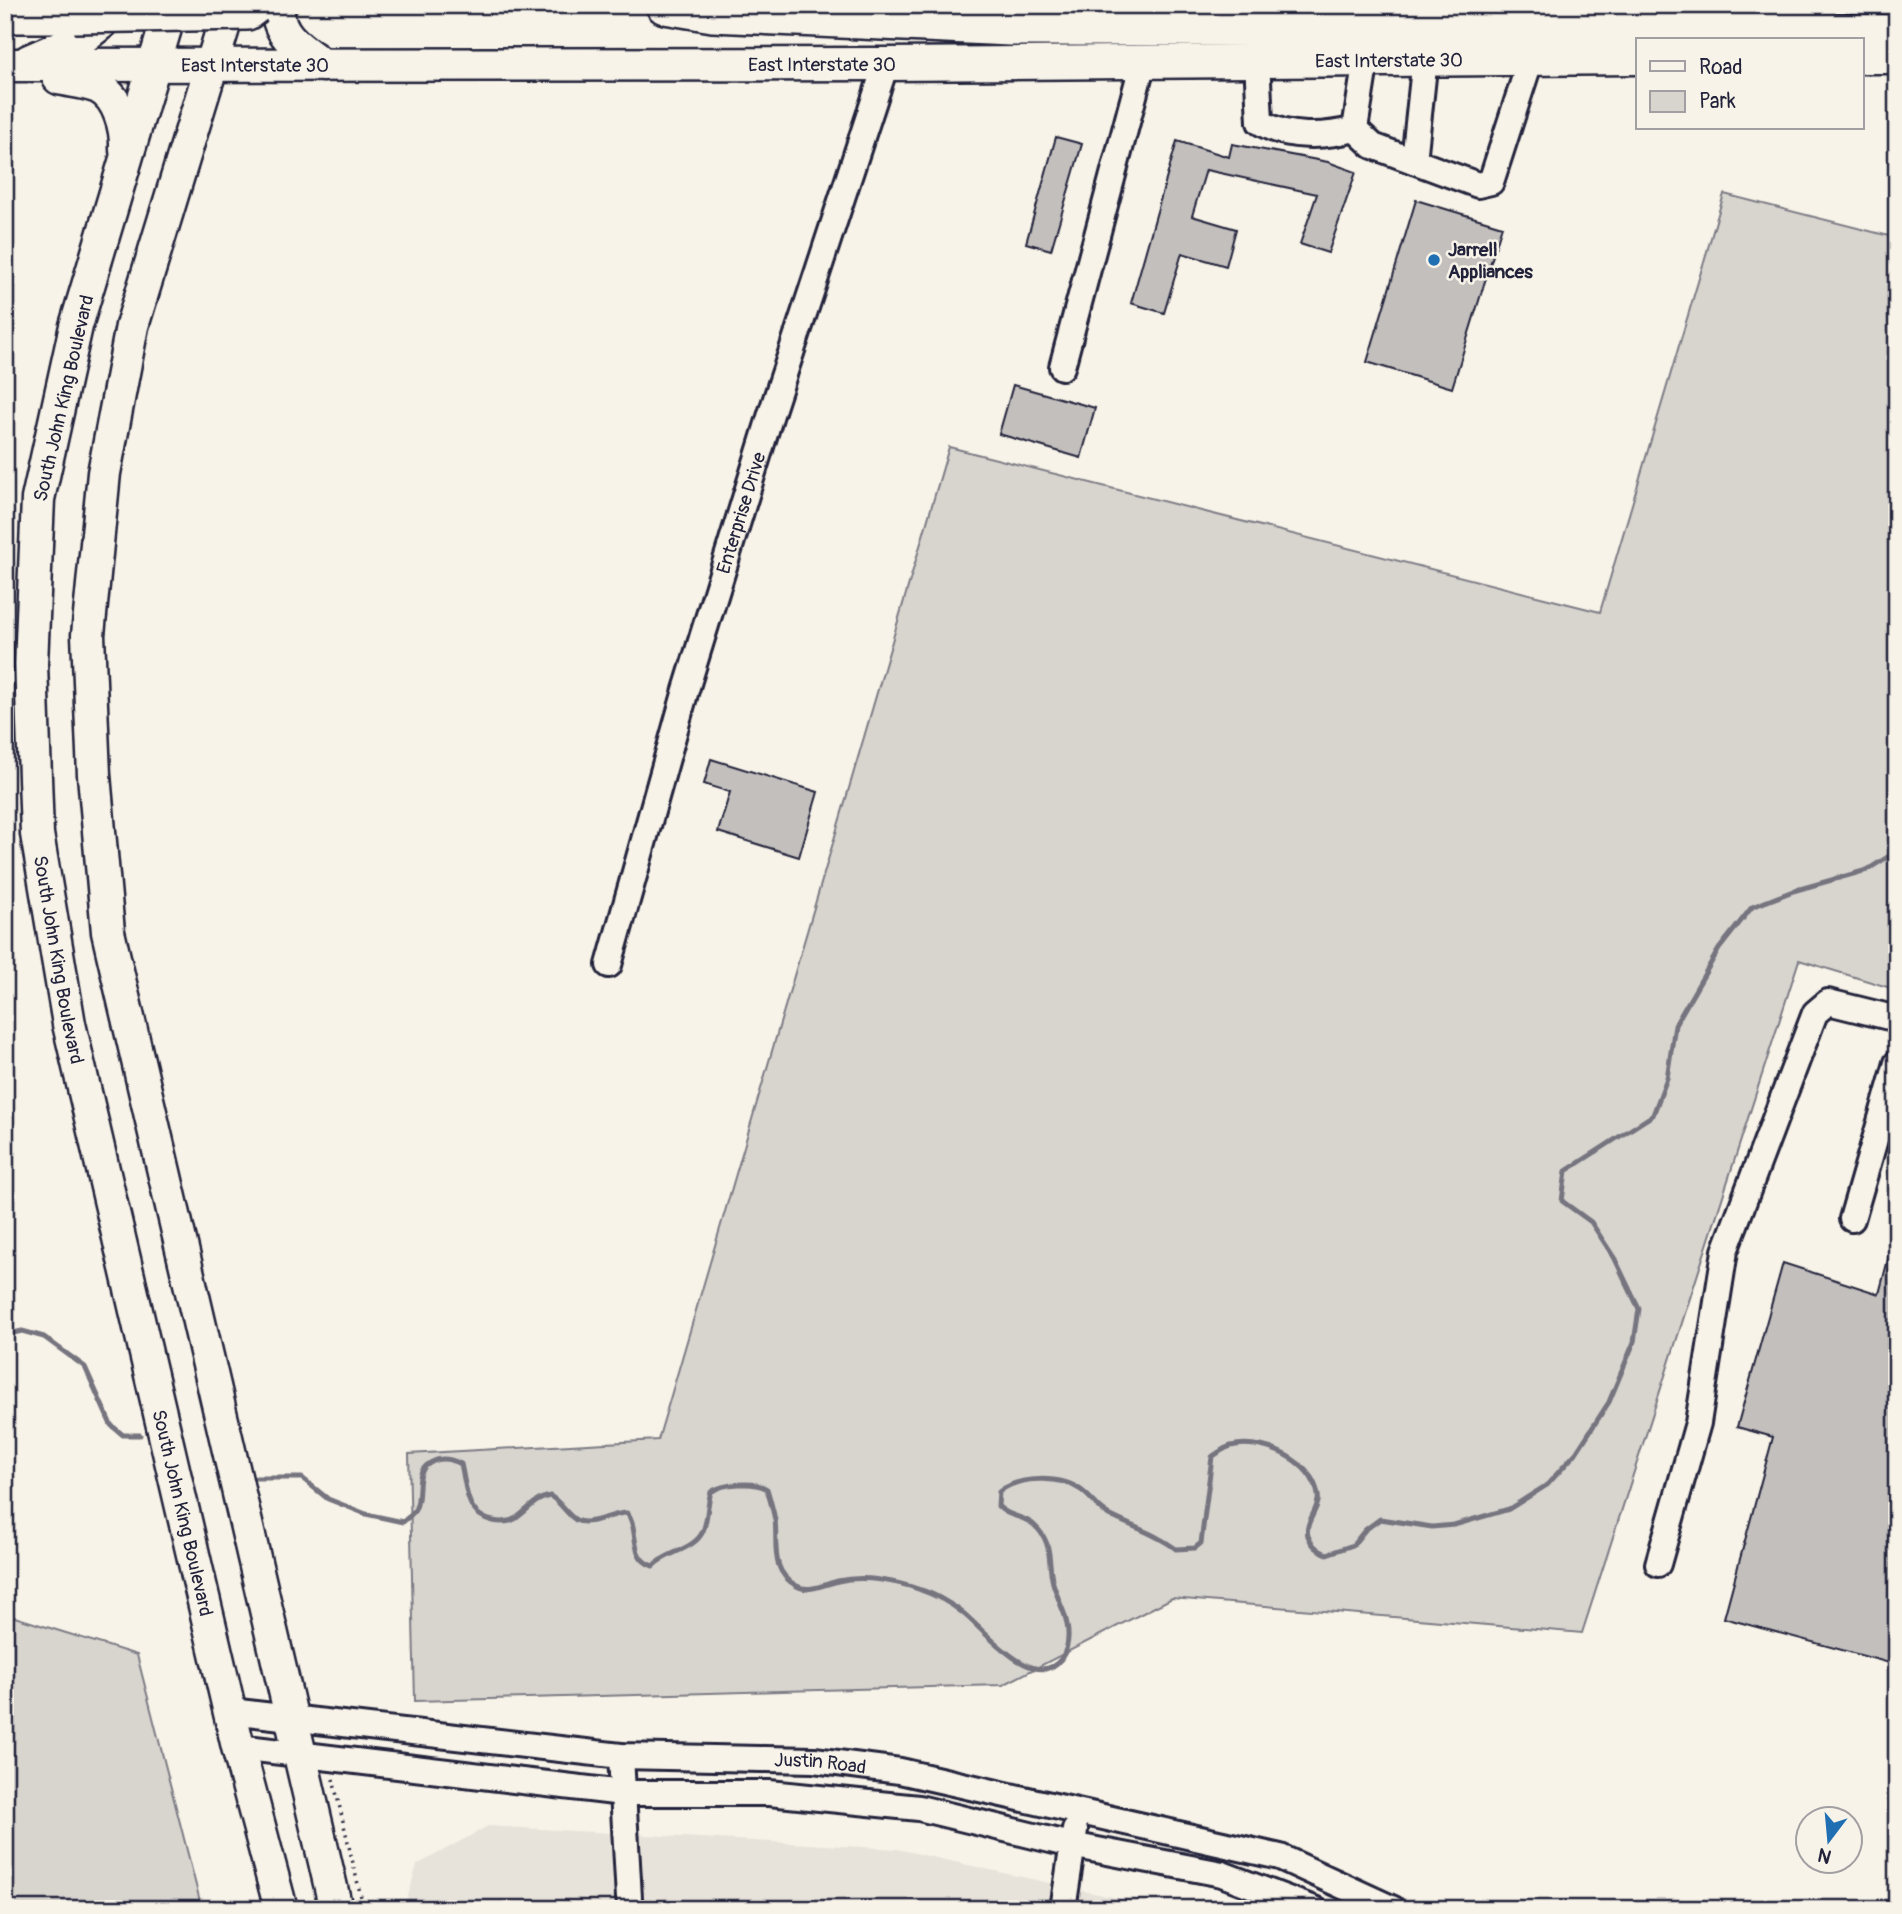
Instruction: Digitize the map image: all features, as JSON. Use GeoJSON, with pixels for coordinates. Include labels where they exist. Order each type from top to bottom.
{"type":"FeatureCollection","features":[{"type":"Feature","properties":{"kind":"highway"},"geometry":{"type":"LineString","coordinates":[[5,14],[247,11],[255,5]]}},
{"type":"Feature","properties":{"kind":"highway"},"geometry":{"type":"LineString","coordinates":[[665,5],[713,13],[1010,27],[1673,27],[1897,34]]}},
{"type":"Feature","properties":{"kind":"main road"},"geometry":{"type":"LineString","coordinates":[[11,65],[82,38],[124,5]]}},
{"type":"Feature","properties":{"kind":"main road","name":"South John King Boulevard"},"geometry":{"type":"LineString","coordinates":[[172,5],[76,326],[38,499],[31,664],[37,834],[69,1024],[238,1747],[281,1909]]}},
{"type":"Feature","properties":{"kind":"main road"},"geometry":{"type":"LineString","coordinates":[[230,5],[132,326],[104,473],[88,635],[94,775],[108,933],[291,1719],[312,1755],[336,1909]]}},
{"type":"Feature","properties":{"kind":"main road"},"geometry":{"type":"LineString","coordinates":[[278,5],[277,12],[286,37],[323,65]]}},
{"type":"Feature","properties":{"kind":"main road"},"geometry":{"type":"LineString","coordinates":[[1864,57],[1897,57]]}},
{"type":"Feature","properties":{"kind":"main road","name":"East Interstate 30"},"geometry":{"type":"LineString","coordinates":[[11,65],[886,64],[1366,58],[1636,58]]}},
{"type":"Feature","properties":{"kind":"main road"},"geometry":{"type":"LineString","coordinates":[[11,65],[99,87],[120,113],[127,131],[126,158]]}},
{"type":"Feature","properties":{"kind":"street"},"geometry":{"type":"LineString","coordinates":[[1355,129],[1366,58]]}},
{"type":"Feature","properties":{"kind":"street"},"geometry":{"type":"LineString","coordinates":[[1414,161],[1425,58]]}},
{"type":"Feature","properties":{"kind":"street"},"geometry":{"type":"LineString","coordinates":[[1355,129],[1373,146],[1478,185],[1491,182],[1531,58]]}},
{"type":"Feature","properties":{"kind":"street"},"geometry":{"type":"LineString","coordinates":[[1257,59],[1260,122],[1270,128],[1326,137],[1355,129]]}},
{"type":"Feature","properties":{"kind":"street"},"geometry":{"type":"LineString","coordinates":[[1062,366],[1143,62]]}},
{"type":"Feature","properties":{"kind":"street","name":"Enterprise Drive"},"geometry":{"type":"LineString","coordinates":[[608,965],[698,650],[771,414],[886,64]]}},
{"type":"Feature","properties":{"kind":"street"},"geometry":{"type":"LineString","coordinates":[[1658,1564],[1698,1423],[1726,1251],[1815,1013],[1828,1002],[1897,1019]]}},
{"type":"Feature","properties":{"kind":"street"},"geometry":{"type":"LineString","coordinates":[[1852,1219],[1897,1063]]}},
{"type":"Feature","properties":{"kind":"street","name":"Justin Road"},"geometry":{"type":"LineString","coordinates":[[230,1712],[621,1756],[814,1760],[900,1770],[1280,1857],[1393,1909]]}},
{"type":"Feature","properties":{"kind":"street","name":"Justin Road"},"geometry":{"type":"LineString","coordinates":[[238,1747],[623,1793],[769,1793],[847,1798],[919,1808],[1071,1845],[1222,1874],[1314,1909]]}},
{"type":"Feature","properties":{"kind":"street"},"geometry":{"type":"LineString","coordinates":[[621,1756],[629,1899]]}},
{"type":"Feature","properties":{"kind":"street"},"geometry":{"type":"LineString","coordinates":[[1063,1909],[1071,1845],[1080,1810]]}},
{"type":"Feature","properties":{"kind":"path"},"geometry":{"type":"LineString","coordinates":[[312,1755],[338,1793],[363,1909]]}},
{"type":"Feature","properties":{"kind":"shaded area"},"geometry":{"type":"Polygon","coordinates":[[[488,1826],[897,1849],[1165,1909],[404,1909],[417,1865],[488,1826]]]}},
{"type":"Feature","properties":{"kind":"green space"},"geometry":{"type":"Polygon","coordinates":[[[1724,194],[1897,238],[1897,990],[1799,960],[1582,1633],[1172,1598],[1003,1685],[415,1701],[409,1454],[658,1440],[949,447],[1600,612],[1724,194]]]}},
{"type":"Feature","properties":{"kind":"green space"},"geometry":{"type":"Polygon","coordinates":[[[5,1614],[137,1655],[202,1909],[5,1909],[5,1614]]]}},
{"type":"Feature","properties":{"kind":"building"},"geometry":{"type":"Polygon","coordinates":[[[1056,137],[1082,144],[1051,250],[1026,243],[1056,137]]]}},
{"type":"Feature","properties":{"kind":"building"},"geometry":{"type":"Polygon","coordinates":[[[1177,141],[1229,157],[1232,144],[1328,162],[1356,172],[1328,253],[1300,244],[1317,194],[1206,170],[1192,216],[1236,229],[1226,266],[1182,253],[1164,313],[1131,303],[1177,141]]]}},
{"type":"Feature","properties":{"kind":"building"},"geometry":{"type":"Polygon","coordinates":[[[1416,200],[1502,226],[1452,388],[1367,362],[1416,200]]]}},
{"type":"Feature","properties":{"kind":"building"},"geometry":{"type":"Polygon","coordinates":[[[1013,385],[1095,408],[1081,458],[999,434],[1013,385]]]}},
{"type":"Feature","properties":{"kind":"building"},"geometry":{"type":"Polygon","coordinates":[[[711,759],[818,792],[799,857],[718,832],[730,792],[704,784],[711,759]]]}},
{"type":"Feature","properties":{"kind":"building"},"geometry":{"type":"Polygon","coordinates":[[[1892,1244],[1897,1245],[1897,1665],[1724,1618],[1773,1437],[1737,1427],[1783,1263],[1879,1294],[1892,1244]]]}},
{"type":"Feature","properties":{"kind":"waterway"},"geometry":{"type":"LineString","coordinates":[[256,1478],[302,1478],[328,1499],[366,1514],[403,1522],[415,1510],[423,1470],[437,1460],[451,1460],[461,1464],[469,1500],[472,1507],[484,1518],[496,1522],[510,1521],[537,1501],[550,1496],[581,1522],[627,1513],[640,1557],[653,1566],[694,1543],[699,1537],[705,1526],[711,1492],[731,1485],[762,1486],[767,1489],[774,1516],[779,1565],[782,1573],[797,1586],[812,1588],[848,1579],[869,1579],[921,1590],[954,1606],[1010,1655],[1024,1664],[1038,1668],[1050,1667],[1061,1659],[1068,1642],[1068,1630],[1053,1583],[1045,1538],[1030,1522],[1007,1513],[998,1506],[999,1492],[1017,1483],[1039,1479],[1072,1485],[1109,1515],[1152,1534],[1176,1549],[1195,1548],[1201,1543],[1212,1457],[1236,1445],[1248,1444],[1274,1450],[1298,1463],[1307,1473],[1318,1495],[1317,1505],[1308,1525],[1308,1536],[1316,1548],[1327,1554],[1353,1545],[1365,1530],[1380,1519],[1432,1527],[1454,1525],[1509,1509],[1547,1485],[1576,1453],[1609,1402],[1634,1342],[1639,1309],[1615,1259],[1591,1222],[1562,1201],[1566,1171],[1653,1115],[1667,1078],[1675,1025],[1719,949],[1752,907],[1793,891],[1867,870],[1897,851]]}},
{"type":"Feature","properties":{"kind":"waterway"},"geometry":{"type":"LineString","coordinates":[[5,1335],[22,1331],[44,1337],[85,1367],[111,1425],[123,1435],[140,1435]]}},
{"type":"Feature","properties":{"kind":"place","name":"Jarrell Appliances"},"geometry":{"type":"Point","coordinates":[1434,260]}}]}
